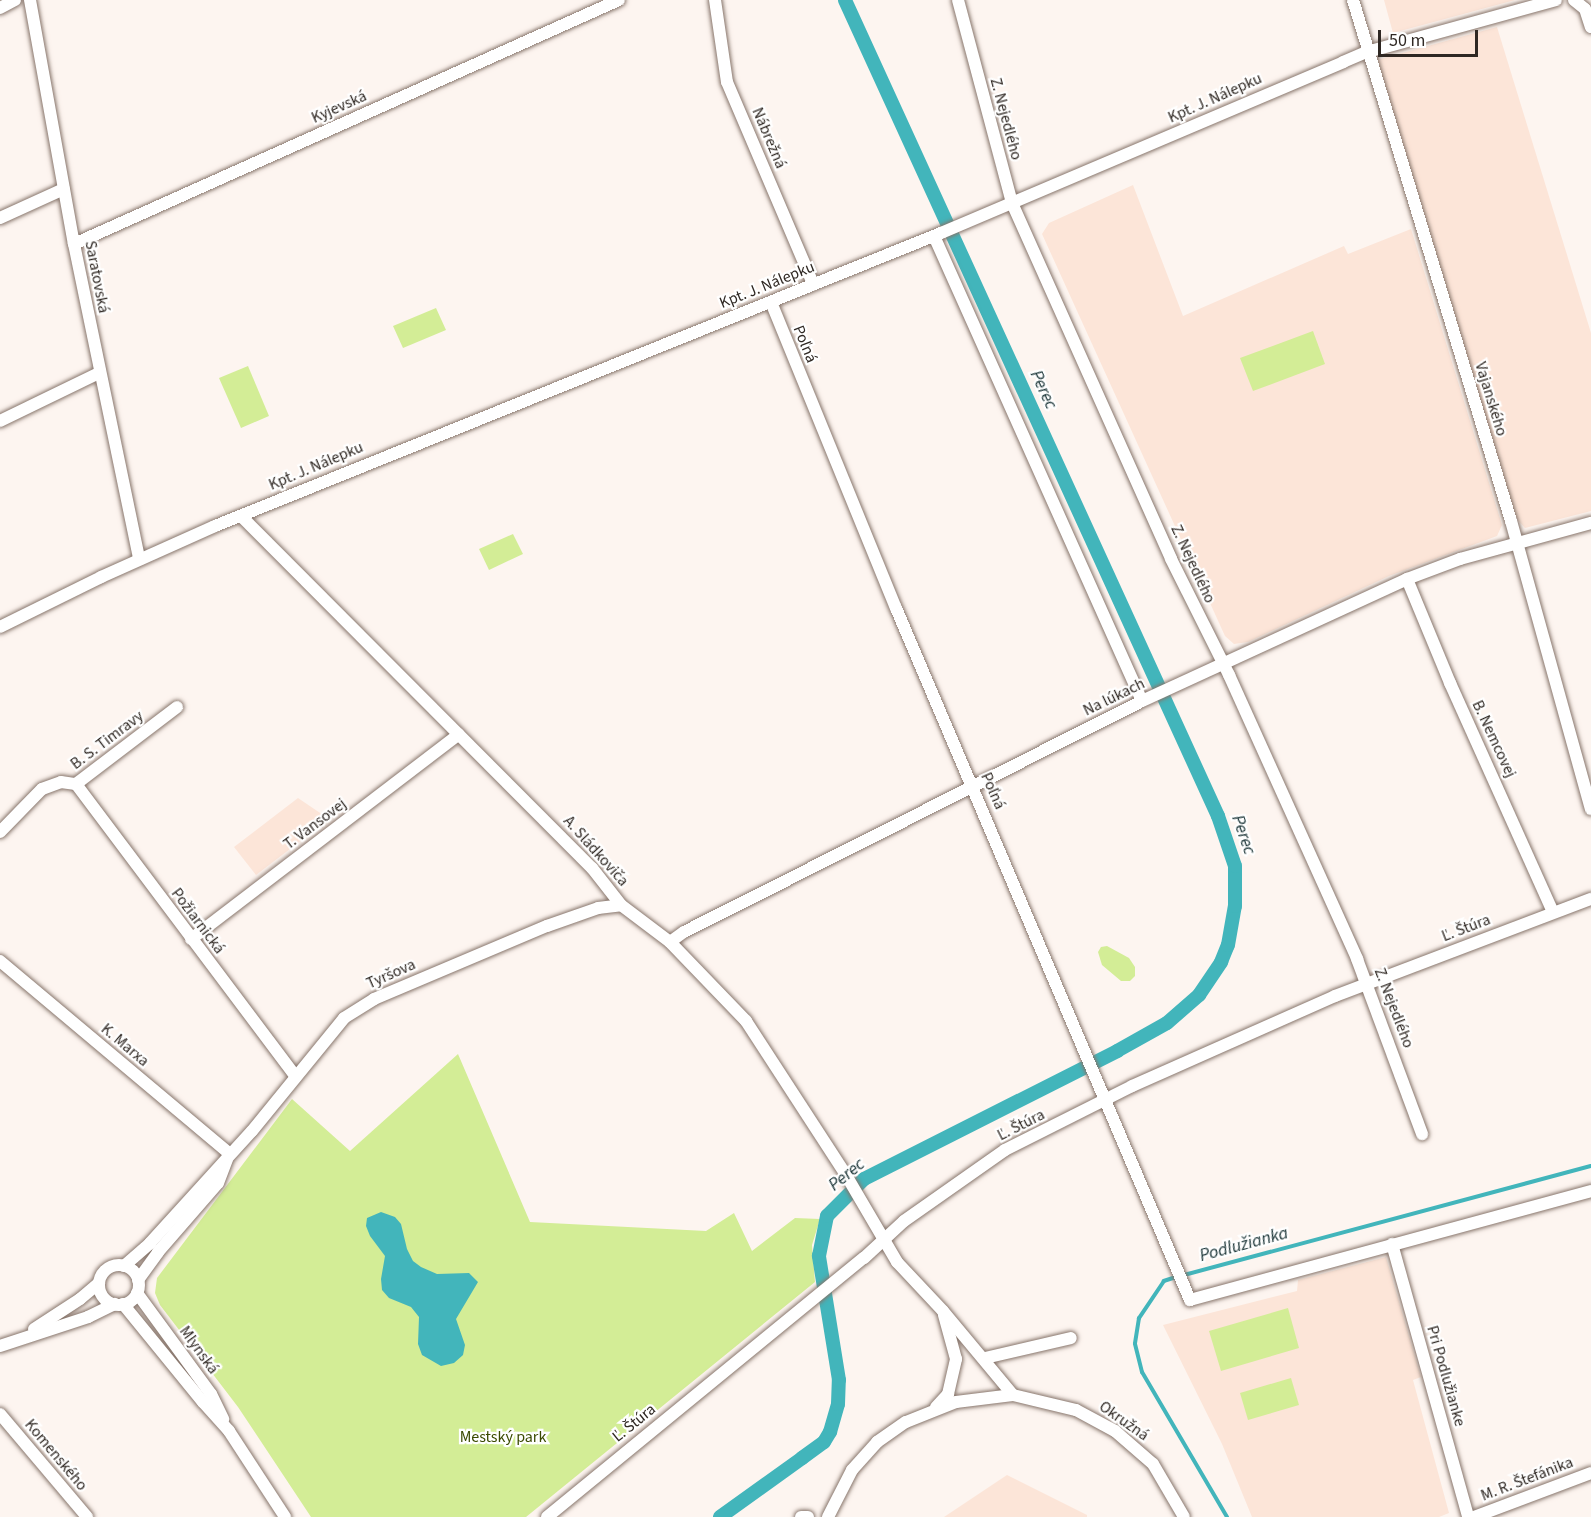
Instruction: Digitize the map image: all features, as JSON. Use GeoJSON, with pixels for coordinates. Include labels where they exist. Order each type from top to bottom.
{"type":"FeatureCollection","features":[{"type":"Feature","properties":{"kind":"street"},"geometry":{"type":"LineString","coordinates":[[0,8],[15,0]]}},
{"type":"Feature","properties":{"kind":"street","name":"Saratovská"},"geometry":{"type":"LineString","coordinates":[[30,0],[74,244],[139,559]]}},
{"type":"Feature","properties":{"kind":"street","name":"Kyjevská"},"geometry":{"type":"LineString","coordinates":[[74,244],[619,0]]}},
{"type":"Feature","properties":{"kind":"street","name":"Nábrežná"},"geometry":{"type":"LineString","coordinates":[[715,0],[728,82],[813,284]]}},
{"type":"Feature","properties":{"kind":"street","name":"Z. Nejedlého"},"geometry":{"type":"LineString","coordinates":[[958,0],[1012,203],[1366,983],[1422,1134]]}},
{"type":"Feature","properties":{"kind":"street","name":"Vajanského"},"geometry":{"type":"LineString","coordinates":[[1353,0],[1516,542],[1591,809]]}},
{"type":"Feature","properties":{"kind":"street","name":"Kpt. J. Nálepku"},"geometry":{"type":"LineString","coordinates":[[0,627],[139,559],[241,516],[937,235],[1367,52],[1556,0]]}},
{"type":"Feature","properties":{"kind":"street"},"geometry":{"type":"LineString","coordinates":[[1576,1],[1585,9],[1591,27]]}},
{"type":"Feature","properties":{"kind":"street"},"geometry":{"type":"LineString","coordinates":[[0,218],[64,189]]}},
{"type":"Feature","properties":{"kind":"street"},"geometry":{"type":"LineString","coordinates":[[937,235],[1146,699]]}},
{"type":"Feature","properties":{"kind":"street","name":"Poľná"},"geometry":{"type":"LineString","coordinates":[[771,302],[1190,1300],[1392,1244]]}},
{"type":"Feature","properties":{"kind":"street"},"geometry":{"type":"LineString","coordinates":[[0,421],[99,372]]}},
{"type":"Feature","properties":{"kind":"street","name":"A. Sládkoviča"},"geometry":{"type":"LineString","coordinates":[[241,516],[592,868],[621,905],[674,946],[746,1021],[850,1182],[884,1241]]}},
{"type":"Feature","properties":{"kind":"street","name":"Na lúkach"},"geometry":{"type":"LineString","coordinates":[[674,946],[684,932],[1146,699],[1407,579],[1516,542],[1591,523]]}},
{"type":"Feature","properties":{"kind":"street","name":"B. Nemcovej"},"geometry":{"type":"LineString","coordinates":[[1407,579],[1450,683],[1535,867],[1553,912]]}},
{"type":"Feature","properties":{"kind":"street","name":"B. S. Timravy"},"geometry":{"type":"LineString","coordinates":[[0,832],[42,789],[61,782],[76,784],[177,707]]}},
{"type":"Feature","properties":{"kind":"street","name":"T. Vansovej"},"geometry":{"type":"LineString","coordinates":[[190,939],[459,734]]}},
{"type":"Feature","properties":{"kind":"street","name":"Požiarnická"},"geometry":{"type":"LineString","coordinates":[[76,784],[190,939],[296,1077]]}},
{"type":"Feature","properties":{"kind":"street","name":"Ľ. Štúra"},"geometry":{"type":"LineString","coordinates":[[547,1517],[817,1297],[910,1217],[1005,1150],[1106,1100],[1366,983],[1591,898]]}},
{"type":"Feature","properties":{"kind":"street","name":"Tyršova"},"geometry":{"type":"LineString","coordinates":[[124,1266],[150,1243],[252,1131],[344,1018],[374,999],[548,926],[598,908],[621,905]]}},
{"type":"Feature","properties":{"kind":"street","name":"K. Marxa"},"geometry":{"type":"LineString","coordinates":[[0,961],[230,1154]]}},
{"type":"Feature","properties":{"kind":"street","name":"Tyršova"},"geometry":{"type":"LineString","coordinates":[[137,1287],[158,1252],[218,1184],[230,1154]]}},
{"type":"Feature","properties":{"kind":"street"},"geometry":{"type":"LineString","coordinates":[[1392,1244],[1591,1191]]}},
{"type":"Feature","properties":{"kind":"street"},"geometry":{"type":"LineString","coordinates":[[884,1241],[897,1263],[985,1358],[1013,1395]]}},
{"type":"Feature","properties":{"kind":"street","name":"Pri Podlužianke"},"geometry":{"type":"LineString","coordinates":[[1392,1244],[1468,1517]]}},
{"type":"Feature","properties":{"kind":"street"},"geometry":{"type":"LineString","coordinates":[[0,1347],[119,1304],[137,1287],[130,1269],[124,1266],[109,1268],[99,1283],[80,1299],[20,1338]]}},
{"type":"Feature","properties":{"kind":"street"},"geometry":{"type":"LineString","coordinates":[[99,1283],[100,1293],[106,1300],[119,1304]]}},
{"type":"Feature","properties":{"kind":"street","name":"Mlynská"},"geometry":{"type":"LineString","coordinates":[[137,1287],[211,1394],[229,1431],[285,1517]]}},
{"type":"Feature","properties":{"kind":"street","name":"Mlynská"},"geometry":{"type":"LineString","coordinates":[[119,1304],[229,1431]]}},
{"type":"Feature","properties":{"kind":"street"},"geometry":{"type":"LineString","coordinates":[[936,1408],[948,1394],[956,1359],[943,1311]]}},
{"type":"Feature","properties":{"kind":"street"},"geometry":{"type":"LineString","coordinates":[[985,1358],[1071,1338]]}},
{"type":"Feature","properties":{"kind":"street","name":"Okružná"},"geometry":{"type":"LineString","coordinates":[[828,1517],[852,1470],[877,1442],[906,1422],[936,1408],[978,1398],[1013,1395],[1076,1410],[1115,1431],[1153,1464],[1184,1517]]}},
{"type":"Feature","properties":{"kind":"street","name":"Komenského"},"geometry":{"type":"LineString","coordinates":[[0,1414],[87,1517]]}},
{"type":"Feature","properties":{"kind":"street","name":"M. R. Štefánika"},"geometry":{"type":"LineString","coordinates":[[1474,1517],[1591,1473]]}},
{"type":"Feature","properties":{"kind":"street"},"geometry":{"type":"LineString","coordinates":[[801,1517],[808,1517]]}},
{"type":"Feature","properties":{"kind":"shaded area"},"geometry":{"type":"Polygon","coordinates":[[[1384,0],[1515,0],[1393,33],[1384,0]]]}},
{"type":"Feature","properties":{"kind":"shaded area"},"geometry":{"type":"Polygon","coordinates":[[[1497,27],[1591,333],[1591,511],[1525,528],[1515,517],[1373,61],[1497,27]]]}},
{"type":"Feature","properties":{"kind":"shaded area"},"geometry":{"type":"Polygon","coordinates":[[[1133,185],[1183,316],[1344,246],[1348,254],[1411,229],[1502,525],[1497,536],[1389,576],[1248,642],[1234,644],[1225,636],[1042,234],[1049,223],[1133,185]]]}},
{"type":"Feature","properties":{"kind":"shaded area"},"geometry":{"type":"Polygon","coordinates":[[[298,798],[329,819],[256,875],[234,847],[298,798]]]}},
{"type":"Feature","properties":{"kind":"shaded area"},"geometry":{"type":"Polygon","coordinates":[[[1386,1257],[1421,1377],[1413,1380],[1449,1513],[1439,1517],[1252,1517],[1222,1444],[1163,1325],[1297,1291],[1298,1280],[1386,1257]]]}},
{"type":"Feature","properties":{"kind":"shaded area"},"geometry":{"type":"Polygon","coordinates":[[[1007,1475],[1087,1515],[1087,1517],[944,1517],[1007,1475]]]}},
{"type":"Feature","properties":{"kind":"green space"},"geometry":{"type":"Polygon","coordinates":[[[436,308],[446,330],[403,348],[393,326],[436,308]]]}},
{"type":"Feature","properties":{"kind":"green space"},"geometry":{"type":"Polygon","coordinates":[[[1313,331],[1325,364],[1253,391],[1240,358],[1313,331]]]}},
{"type":"Feature","properties":{"kind":"green space"},"geometry":{"type":"Polygon","coordinates":[[[248,366],[269,416],[241,428],[219,378],[248,366]]]}},
{"type":"Feature","properties":{"kind":"green space"},"geometry":{"type":"Polygon","coordinates":[[[513,534],[523,554],[489,570],[479,549],[513,534]]]}},
{"type":"Feature","properties":{"kind":"green space"},"geometry":{"type":"Polygon","coordinates":[[[1107,946],[1129,958],[1135,967],[1135,976],[1130,981],[1121,981],[1102,965],[1098,952],[1101,947],[1107,946]]]}},
{"type":"Feature","properties":{"kind":"green space","name":"Mestský park"},"geometry":{"type":"Polygon","coordinates":[[[458,1054],[530,1222],[706,1231],[734,1213],[752,1251],[795,1218],[820,1219],[812,1245],[815,1282],[526,1517],[311,1517],[238,1407],[160,1305],[155,1293],[157,1278],[292,1099],[350,1151],[458,1054]]]}},
{"type":"Feature","properties":{"kind":"green space"},"geometry":{"type":"Polygon","coordinates":[[[1288,1308],[1299,1348],[1221,1371],[1209,1331],[1288,1308]]]}},
{"type":"Feature","properties":{"kind":"green space"},"geometry":{"type":"Polygon","coordinates":[[[1291,1378],[1299,1405],[1248,1420],[1240,1393],[1291,1378]]]}},
{"type":"Feature","properties":{"kind":"water"},"geometry":{"type":"Polygon","coordinates":[[[381,1212],[395,1217],[401,1224],[407,1249],[413,1261],[421,1267],[437,1274],[469,1273],[478,1282],[456,1319],[465,1345],[463,1355],[454,1363],[441,1366],[422,1355],[418,1344],[419,1317],[411,1307],[389,1298],[382,1290],[381,1279],[385,1256],[370,1236],[366,1226],[367,1218],[381,1212]]]}},
{"type":"Feature","properties":{"kind":"waterway","name":"Perec"},"geometry":{"type":"LineString","coordinates":[[720,1517],[824,1442],[830,1432],[838,1404],[839,1380],[819,1256],[827,1216],[864,1179],[1117,1051],[1167,1023],[1199,995],[1221,962],[1228,945],[1235,906],[1235,866],[1218,816],[845,0]]}},
{"type":"Feature","properties":{"kind":"waterway","name":"Podlužianka"},"geometry":{"type":"LineString","coordinates":[[1184,1275],[1591,1166]]}},
{"type":"Feature","properties":{"kind":"waterway","name":"Podlužianka"},"geometry":{"type":"LineString","coordinates":[[1176,1277],[1164,1281],[1139,1318],[1135,1344],[1142,1372],[1227,1517]]}}]}
